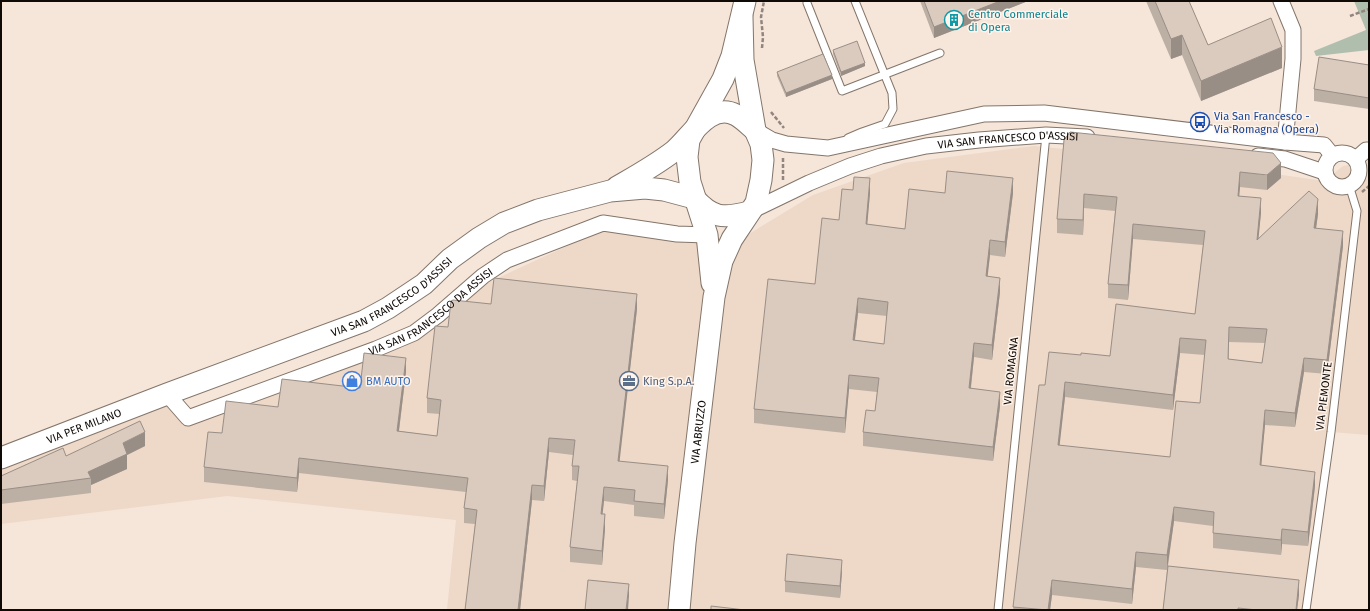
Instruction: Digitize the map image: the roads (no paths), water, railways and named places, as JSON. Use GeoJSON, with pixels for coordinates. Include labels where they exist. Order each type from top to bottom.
{"type":"FeatureCollection","features":[{"type":"Feature","properties":{"kind":"main road"},"geometry":{"type":"LineString","coordinates":[[744,9],[743,60],[755,130],[761,144],[763,160],[761,180],[756,203],[749,212],[735,216],[720,216],[704,209],[694,198],[690,182],[687,157],[689,140],[722,79],[732,56],[744,9]]}},
{"type":"Feature","properties":{"kind":"main road"},"geometry":{"type":"LineString","coordinates":[[696,128],[707,118],[722,112],[734,114],[755,130]]}},
{"type":"Feature","properties":{"kind":"main road","name":"VIA SAN FRANCESCO D'ASSISI"},"geometry":{"type":"LineString","coordinates":[[610,191],[642,174],[675,150],[696,128]]}},
{"type":"Feature","properties":{"kind":"main road","name":"VIA SAN FRANCESCO D'ASSISI"},"geometry":{"type":"LineString","coordinates":[[167,394],[364,321],[388,308],[424,284],[450,259],[479,238],[504,223],[538,210],[610,191],[645,188],[664,190],[694,198]]}},
{"type":"Feature","properties":{"kind":"main road","name":"VIA ABRUZZO"},"geometry":{"type":"LineString","coordinates":[[694,198],[707,235],[714,297]]}},
{"type":"Feature","properties":{"kind":"main road","name":"VIA ABRUZZO"},"geometry":{"type":"LineString","coordinates":[[679,610],[685,544],[714,297],[722,261],[732,239],[749,212]]}},
{"type":"Feature","properties":{"kind":"main road","name":"VIA PER MILANO"},"geometry":{"type":"LineString","coordinates":[[1,458],[167,394]]}},
{"type":"Feature","properties":{"kind":"street"},"geometry":{"type":"LineString","coordinates":[[1281,1],[1292,30],[1293,59],[1285,142]]}},
{"type":"Feature","properties":{"kind":"street","name":"VIA SAN FRANCESCO D'ASSISI"},"geometry":{"type":"LineString","coordinates":[[755,130],[772,140],[784,144],[828,148],[984,114],[1044,113],[1285,142],[1324,145],[1332,155]]}},
{"type":"Feature","properties":{"kind":"street","name":"VIA SAN FRANCESCO D'ASSISI"},"geometry":{"type":"LineString","coordinates":[[749,212],[809,183],[850,166],[881,156],[933,145],[979,140],[1046,135],[1100,137]]}},
{"type":"Feature","properties":{"kind":"street"},"geometry":{"type":"LineString","coordinates":[[1356,159],[1366,150],[1369,150]]}},
{"type":"Feature","properties":{"kind":"street"},"geometry":{"type":"LineString","coordinates":[[1340,152],[1346,152],[1351,154],[1356,159],[1358,163],[1359,175],[1356,180],[1349,185],[1340,187],[1329,182],[1324,172],[1326,161],[1332,155],[1340,152]]}},
{"type":"Feature","properties":{"kind":"street"},"geometry":{"type":"LineString","coordinates":[[1247,155],[1285,159],[1324,172]]}},
{"type":"Feature","properties":{"kind":"street","name":"VIA SAN FRANCESCO DA ASSISI"},"geometry":{"type":"LineString","coordinates":[[167,394],[188,418],[376,349],[414,333],[438,315],[483,276],[508,260],[603,223],[677,234],[707,235]]}},
{"type":"Feature","properties":{"kind":"lane"},"geometry":{"type":"LineString","coordinates":[[807,1],[842,91],[940,53]]}},
{"type":"Feature","properties":{"kind":"lane"},"geometry":{"type":"LineString","coordinates":[[828,148],[862,132],[885,124],[893,110],[892,93],[855,1]]}},
{"type":"Feature","properties":{"kind":"lane","name":"VIA ROMAGNA"},"geometry":{"type":"LineString","coordinates":[[998,610],[1046,135]]}},
{"type":"Feature","properties":{"kind":"lane","name":"VIA PIEMONTE"},"geometry":{"type":"LineString","coordinates":[[1306,610],[1331,432],[1357,211],[1349,185]]}},
{"type":"Feature","properties":{"kind":"place","name":"Centro Commerciale di Opera"},"geometry":{"type":"Point","coordinates":[954,20]}},
{"type":"Feature","properties":{"kind":"place","name":"Via San Francesco - Via Romagna (Opera)"},"geometry":{"type":"Point","coordinates":[1200,122]}},
{"type":"Feature","properties":{"kind":"place","name":"BM AUTO"},"geometry":{"type":"Point","coordinates":[352,381]}},
{"type":"Feature","properties":{"kind":"place","name":"King S.p.A."},"geometry":{"type":"Point","coordinates":[629,381]}}]}
